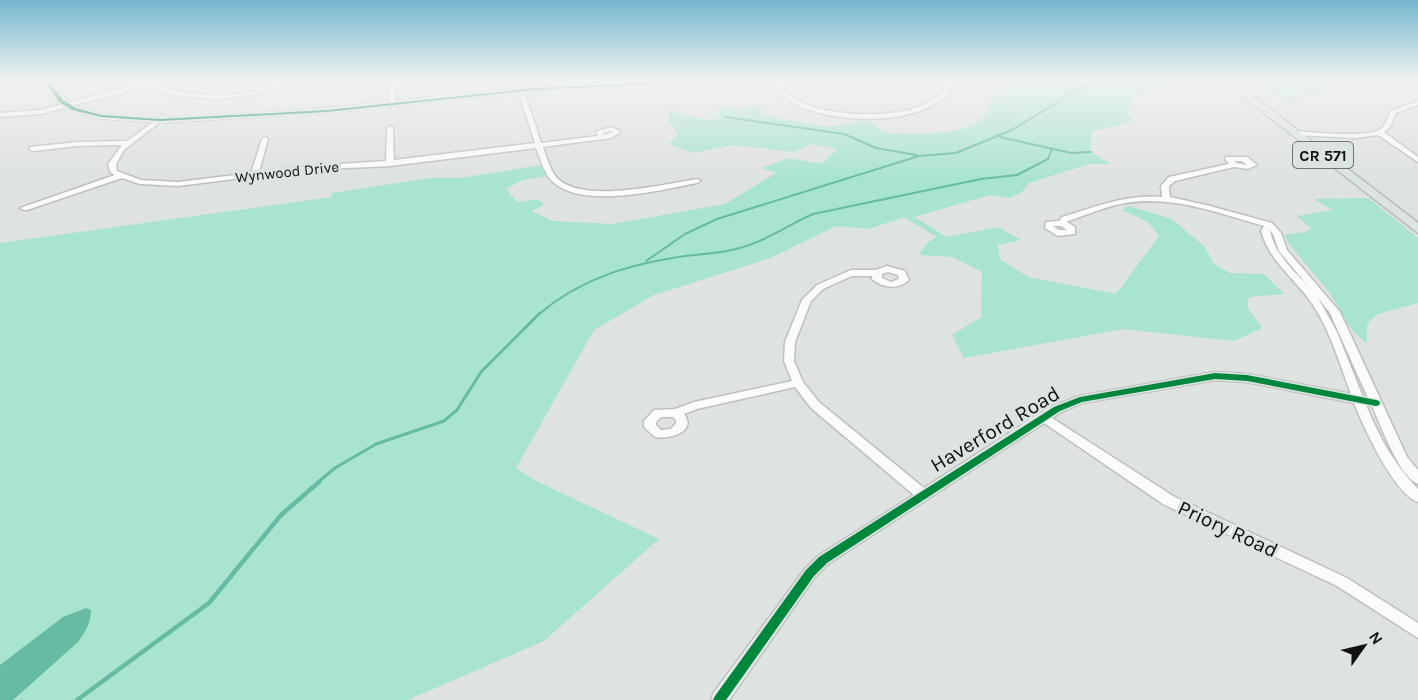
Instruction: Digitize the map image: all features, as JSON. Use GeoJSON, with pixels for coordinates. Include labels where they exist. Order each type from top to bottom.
{"type":"FeatureCollection","features":[{"type":"Feature","properties":{"kind":"main road","name":"CR 571"},"geometry":{"type":"LineString","coordinates":[[1270,114],[1418,229]]}},
{"type":"Feature","properties":{"kind":"street"},"geometry":{"type":"LineString","coordinates":[[0,116],[25,114]]}},
{"type":"Feature","properties":{"kind":"street"},"geometry":{"type":"LineString","coordinates":[[95,114],[102,116],[161,118],[264,114]]}},
{"type":"Feature","properties":{"kind":"street"},"geometry":{"type":"LineString","coordinates":[[529,114],[554,179],[577,191],[614,193],[697,181]]}},
{"type":"Feature","properties":{"kind":"street"},"geometry":{"type":"LineString","coordinates":[[844,114],[888,114]]}},
{"type":"Feature","properties":{"kind":"street"},"geometry":{"type":"LineString","coordinates":[[1295,133],[1363,135],[1379,132],[1386,128],[1392,114]]}},
{"type":"Feature","properties":{"kind":"street"},"geometry":{"type":"LineString","coordinates":[[24,207],[119,176],[112,169],[113,159],[127,143],[161,118]]}},
{"type":"Feature","properties":{"kind":"street"},"geometry":{"type":"LineString","coordinates":[[390,128],[390,164]]}},
{"type":"Feature","properties":{"kind":"street"},"geometry":{"type":"LineString","coordinates":[[1379,132],[1418,160]]}},
{"type":"Feature","properties":{"kind":"street","name":"Wynwood Drive"},"geometry":{"type":"LineString","coordinates":[[119,176],[140,182],[165,184],[321,166],[390,164],[601,135]]}},
{"type":"Feature","properties":{"kind":"street"},"geometry":{"type":"LineString","coordinates":[[254,175],[265,140]]}},
{"type":"Feature","properties":{"kind":"street"},"geometry":{"type":"LineString","coordinates":[[33,149],[77,144],[127,143]]}},
{"type":"Feature","properties":{"kind":"street"},"geometry":{"type":"LineString","coordinates":[[1166,199],[1165,186],[1173,179],[1234,165]]}},
{"type":"Feature","properties":{"kind":"street"},"geometry":{"type":"LineString","coordinates":[[1062,223],[1065,219],[1132,199],[1166,199],[1269,225],[1277,233],[1283,251],[1335,312],[1402,459],[1418,479]]}},
{"type":"Feature","properties":{"kind":"street"},"geometry":{"type":"LineString","coordinates":[[1269,225],[1265,231],[1272,251],[1320,308],[1376,444],[1390,466],[1418,497]]}},
{"type":"Feature","properties":{"kind":"street"},"geometry":{"type":"LineString","coordinates":[[877,273],[863,272],[840,277],[820,287],[807,300],[790,342],[792,370],[798,383],[815,405],[922,494]]}},
{"type":"Feature","properties":{"kind":"street","name":"Haverford Road"},"geometry":{"type":"LineString","coordinates":[[719,700],[810,573],[822,560],[1043,417],[1080,400],[1207,376],[1246,378],[1376,403]]}},
{"type":"Feature","properties":{"kind":"street"},"geometry":{"type":"LineString","coordinates":[[676,414],[694,406],[798,383]]}},
{"type":"Feature","properties":{"kind":"street","name":"Priory Road"},"geometry":{"type":"LineString","coordinates":[[1043,417],[1168,500],[1342,582],[1418,631]]}},
{"type":"Feature","properties":{"kind":"shaded area"},"geometry":{"type":"Polygon","coordinates":[[[670,114],[682,114],[708,120],[720,118],[719,114],[762,114],[827,127],[869,120],[884,133],[951,131],[976,123],[986,114],[1127,114],[1134,121],[1091,132],[1091,152],[1111,164],[1089,164],[1029,183],[1022,192],[1010,198],[990,195],[914,217],[947,237],[998,227],[1021,240],[998,245],[1000,259],[1028,277],[1116,294],[1159,236],[1148,222],[1122,210],[1129,206],[1172,219],[1205,247],[1214,264],[1230,273],[1264,274],[1284,294],[1249,297],[1247,307],[1262,328],[1234,341],[1123,329],[964,358],[952,335],[981,317],[982,272],[952,257],[919,255],[928,242],[937,237],[904,217],[869,229],[836,226],[770,258],[654,295],[594,330],[516,468],[536,481],[659,539],[544,641],[408,700],[0,700],[0,243],[332,197],[332,193],[430,178],[461,178],[541,165],[546,176],[522,180],[506,189],[517,202],[538,199],[544,205],[532,211],[553,221],[612,224],[725,204],[776,173],[762,168],[789,158],[822,164],[837,149],[811,144],[794,152],[734,145],[694,153],[669,144],[678,134],[668,121],[670,114]]]}},
{"type":"Feature","properties":{"kind":"shaded area"},"geometry":{"type":"Polygon","coordinates":[[[1368,198],[1418,238],[1418,303],[1378,314],[1367,324],[1367,343],[1355,333],[1328,291],[1284,235],[1305,232],[1311,228],[1297,216],[1332,210],[1314,199],[1368,198]]]}},
{"type":"Feature","properties":{"kind":"shaded area"},"geometry":{"type":"Polygon","coordinates":[[[86,608],[91,610],[90,619],[77,643],[13,700],[0,700],[0,665],[63,617],[86,608]]]}},
{"type":"Feature","properties":{"kind":"waterway"},"geometry":{"type":"LineString","coordinates":[[646,261],[685,234],[717,219],[919,156],[956,153],[1012,130],[1039,114]]}},
{"type":"Feature","properties":{"kind":"waterway"},"geometry":{"type":"LineString","coordinates":[[725,117],[844,134],[876,148],[916,155]]}},
{"type":"Feature","properties":{"kind":"waterway"},"geometry":{"type":"LineString","coordinates":[[1000,137],[1071,153],[1091,152]]}},
{"type":"Feature","properties":{"kind":"waterway"},"geometry":{"type":"LineString","coordinates":[[538,315],[571,291],[626,268],[665,259],[736,249],[762,240],[813,214],[981,179],[1017,175],[1048,159],[1052,149]]}},
{"type":"Feature","properties":{"kind":"waterway"},"geometry":{"type":"LineString","coordinates":[[317,483],[335,468],[376,444],[444,421],[457,410],[481,372],[538,315]]}},
{"type":"Feature","properties":{"kind":"waterway"},"geometry":{"type":"LineString","coordinates":[[77,700],[209,603],[281,515],[319,482]]}},
{"type":"Feature","properties":{"kind":"cycle path"},"geometry":{"type":"LineString","coordinates":[[92,114],[160,120],[278,114]]}},
{"type":"Feature","properties":{"kind":"cycle path"},"geometry":{"type":"LineString","coordinates":[[719,700],[810,573],[823,560],[1057,409],[1080,400],[1215,376],[1247,378],[1376,403]]}}]}
